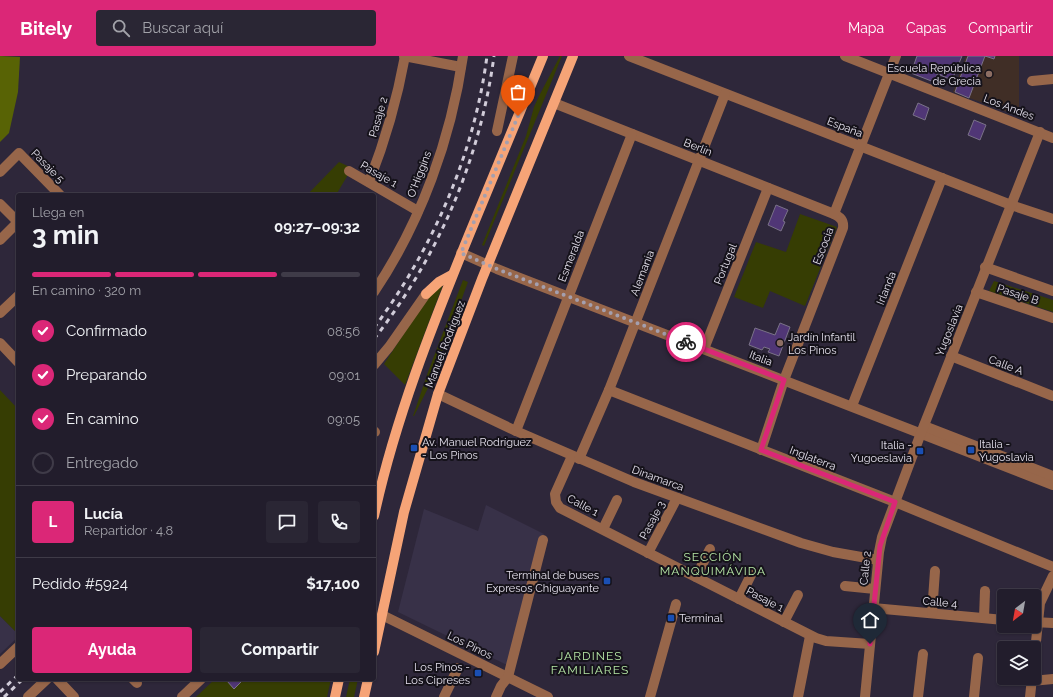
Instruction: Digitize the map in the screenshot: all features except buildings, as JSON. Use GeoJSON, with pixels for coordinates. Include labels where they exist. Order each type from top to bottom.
{"type":"FeatureCollection","features":[{"type":"Feature","properties":{"kind":"main road","name":"Manuel Rodríguez"},"geometry":{"type":"LineString","coordinates":[[376,509],[404,409],[426,341],[543,56]]}},
{"type":"Feature","properties":{"kind":"main road","name":"Manuel Rodríguez"},"geometry":{"type":"LineString","coordinates":[[376,643],[404,512],[438,394],[488,265],[573,56]]}},
{"type":"Feature","properties":{"kind":"main road"},"geometry":{"type":"LineString","coordinates":[[426,294],[439,282],[452,275]]}},
{"type":"Feature","properties":{"kind":"main road"},"geometry":{"type":"LineString","coordinates":[[335,697],[339,681]]}},
{"type":"Feature","properties":{"kind":"main road"},"geometry":{"type":"LineString","coordinates":[[364,697],[368,681]]}},
{"type":"Feature","properties":{"kind":"street"},"geometry":{"type":"LineString","coordinates":[[404,56],[461,67]]}},
{"type":"Feature","properties":{"kind":"street","name":"Pasaje 2"},"geometry":{"type":"LineString","coordinates":[[369,182],[388,127],[399,86],[404,56]]}},
{"type":"Feature","properties":{"kind":"street","name":"O'Higgins"},"geometry":{"type":"LineString","coordinates":[[376,288],[400,249],[428,188],[444,140],[455,98],[463,56]]}},
{"type":"Feature","properties":{"kind":"street"},"geometry":{"type":"LineString","coordinates":[[497,131],[513,56]]}},
{"type":"Feature","properties":{"kind":"street","name":"España"},"geometry":{"type":"LineString","coordinates":[[629,56],[1011,205],[1053,219]]}},
{"type":"Feature","properties":{"kind":"street","name":"Los Andes"},"geometry":{"type":"LineString","coordinates":[[845,56],[1053,138]]}},
{"type":"Feature","properties":{"kind":"street","name":"Escocia"},"geometry":{"type":"LineString","coordinates":[[761,450],[784,380],[843,228],[840,217],[834,214],[896,56]]}},
{"type":"Feature","properties":{"kind":"street"},"geometry":{"type":"LineString","coordinates":[[1032,81],[1053,79]]}},
{"type":"Feature","properties":{"kind":"street","name":"Alemania"},"geometry":{"type":"LineString","coordinates":[[576,458],[609,390],[725,94]]}},
{"type":"Feature","properties":{"kind":"street","name":"Berlín"},"geometry":{"type":"LineString","coordinates":[[554,103],[834,214]]}},
{"type":"Feature","properties":{"kind":"street","name":"Yugoslavia"},"geometry":{"type":"LineString","coordinates":[[882,537],[985,267],[1040,132]]}},
{"type":"Feature","properties":{"kind":"street","name":"Esmeralda"},"geometry":{"type":"LineString","coordinates":[[516,431],[632,134]]}},
{"type":"Feature","properties":{"kind":"street","name":"Pasaje 5"},"geometry":{"type":"LineString","coordinates":[[0,172],[20,153],[58,193]]}},
{"type":"Feature","properties":{"kind":"street","name":"Pasaje 1"},"geometry":{"type":"LineString","coordinates":[[349,171],[418,211]]}},
{"type":"Feature","properties":{"kind":"street","name":"Irlanda"},"geometry":{"type":"LineString","coordinates":[[852,406],[942,178]]}},
{"type":"Feature","properties":{"kind":"street","name":"Portugal"},"geometry":{"type":"LineString","coordinates":[[704,349],[768,188]]}},
{"type":"Feature","properties":{"kind":"street"},"geometry":{"type":"LineString","coordinates":[[0,204],[16,220]]}},
{"type":"Feature","properties":{"kind":"street"},"geometry":{"type":"LineString","coordinates":[[0,240],[16,224]]}},
{"type":"Feature","properties":{"kind":"street","name":"Italia"},"geometry":{"type":"LineString","coordinates":[[461,253],[488,265],[852,406],[922,429],[1053,476]]}},
{"type":"Feature","properties":{"kind":"street"},"geometry":{"type":"LineString","coordinates":[[985,267],[1053,291]]}},
{"type":"Feature","properties":{"kind":"street","name":"Pasaje B"},"geometry":{"type":"LineString","coordinates":[[976,292],[1053,318]]}},
{"type":"Feature","properties":{"kind":"street"},"geometry":{"type":"LineString","coordinates":[[376,363],[389,347],[426,294]]}},
{"type":"Feature","properties":{"kind":"street"},"geometry":{"type":"LineString","coordinates":[[0,313],[16,298]]}},
{"type":"Feature","properties":{"kind":"street"},"geometry":{"type":"LineString","coordinates":[[0,343],[16,360]]}},
{"type":"Feature","properties":{"kind":"street","name":"Calle A"},"geometry":{"type":"LineString","coordinates":[[951,356],[1053,396]]}},
{"type":"Feature","properties":{"kind":"street","name":"Inglaterra"},"geometry":{"type":"LineString","coordinates":[[609,390],[895,502],[1053,567]]}},
{"type":"Feature","properties":{"kind":"street","name":"Dinamarca"},"geometry":{"type":"LineString","coordinates":[[438,394],[516,431],[616,475],[801,543],[833,552],[878,560]]}},
{"type":"Feature","properties":{"kind":"street","name":"Italia"},"geometry":{"type":"LineString","coordinates":[[922,429],[1053,485]]}},
{"type":"Feature","properties":{"kind":"street","name":"Calle 1"},"geometry":{"type":"LineString","coordinates":[[576,458],[555,494],[557,505],[603,529]]}},
{"type":"Feature","properties":{"kind":"street","name":"Pasaje 3"},"geometry":{"type":"LineString","coordinates":[[648,552],[677,498]]}},
{"type":"Feature","properties":{"kind":"street"},"geometry":{"type":"LineString","coordinates":[[603,529],[617,500]]}},
{"type":"Feature","properties":{"kind":"street","name":"Pasaje 1"},"geometry":{"type":"LineString","coordinates":[[603,529],[810,636],[826,641],[870,644]]}},
{"type":"Feature","properties":{"kind":"street","name":"Calle 2"},"geometry":{"type":"LineString","coordinates":[[865,697],[875,588],[882,537]]}},
{"type":"Feature","properties":{"kind":"street"},"geometry":{"type":"LineString","coordinates":[[496,697],[501,686],[508,677],[543,540]]}},
{"type":"Feature","properties":{"kind":"street"},"geometry":{"type":"LineString","coordinates":[[696,577],[710,549]]}},
{"type":"Feature","properties":{"kind":"street"},"geometry":{"type":"LineString","coordinates":[[932,613],[934,570]]}},
{"type":"Feature","properties":{"kind":"street"},"geometry":{"type":"LineString","coordinates":[[739,599],[753,571]]}},
{"type":"Feature","properties":{"kind":"street"},"geometry":{"type":"LineString","coordinates":[[1041,600],[1053,576]]}},
{"type":"Feature","properties":{"kind":"street"},"geometry":{"type":"LineString","coordinates":[[845,586],[875,588]]}},
{"type":"Feature","properties":{"kind":"street"},"geometry":{"type":"LineString","coordinates":[[984,618],[985,591]]}},
{"type":"Feature","properties":{"kind":"street"},"geometry":{"type":"LineString","coordinates":[[784,622],[798,595]]}},
{"type":"Feature","properties":{"kind":"street"},"geometry":{"type":"LineString","coordinates":[[650,697],[676,604]]}},
{"type":"Feature","properties":{"kind":"street","name":"Calle 4"},"geometry":{"type":"LineString","coordinates":[[874,608],[997,619]]}},
{"type":"Feature","properties":{"kind":"street","name":"Los Pinos"},"geometry":{"type":"LineString","coordinates":[[382,615],[547,697]]}},
{"type":"Feature","properties":{"kind":"street"},"geometry":{"type":"LineString","coordinates":[[1041,622],[1053,623]]}},
{"type":"Feature","properties":{"kind":"street"},"geometry":{"type":"LineString","coordinates":[[798,697],[810,636]]}},
{"type":"Feature","properties":{"kind":"street"},"geometry":{"type":"LineString","coordinates":[[0,664],[16,649]]}},
{"type":"Feature","properties":{"kind":"street"},"geometry":{"type":"LineString","coordinates":[[918,697],[923,654]]}},
{"type":"Feature","properties":{"kind":"street"},"geometry":{"type":"LineString","coordinates":[[974,697],[978,658]]}},
{"type":"Feature","properties":{"kind":"street"},"geometry":{"type":"LineString","coordinates":[[444,697],[458,668]]}},
{"type":"Feature","properties":{"kind":"street"},"geometry":{"type":"LineString","coordinates":[[1041,679],[1053,679]]}},
{"type":"Feature","properties":{"kind":"street"},"geometry":{"type":"LineString","coordinates":[[28,697],[45,681]]}},
{"type":"Feature","properties":{"kind":"street"},"geometry":{"type":"LineString","coordinates":[[59,681],[74,697]]}},
{"type":"Feature","properties":{"kind":"street"},"geometry":{"type":"LineString","coordinates":[[182,697],[199,681]]}},
{"type":"Feature","properties":{"kind":"street"},"geometry":{"type":"LineString","coordinates":[[1030,697],[1031,685]]}},
{"type":"Feature","properties":{"kind":"shaded area","name":"Escuela República de Grecia"},"geometry":{"type":"Polygon","coordinates":[[[966,56],[1019,56],[1019,116],[953,92],[966,56]]]}},
{"type":"Feature","properties":{"kind":"shaded area"},"geometry":{"type":"Polygon","coordinates":[[[486,505],[544,534],[507,665],[398,612],[424,509],[478,531],[486,505]]]}},
{"type":"Feature","properties":{"kind":"shaded area"},"geometry":{"type":"Polygon","coordinates":[[[0,616],[16,632],[16,639],[0,654],[0,616]]]}},
{"type":"Feature","properties":{"kind":"green space"},"geometry":{"type":"Polygon","coordinates":[[[0,56],[20,57],[18,92],[9,133],[0,142],[0,56]]]}},
{"type":"Feature","properties":{"kind":"green space"},"geometry":{"type":"Polygon","coordinates":[[[560,56],[562,56],[484,246],[482,245],[526,136],[534,107],[560,56]]]}},
{"type":"Feature","properties":{"kind":"green space"},"geometry":{"type":"Polygon","coordinates":[[[339,162],[352,168],[337,193],[309,193],[339,162]]]}},
{"type":"Feature","properties":{"kind":"green space"},"geometry":{"type":"Polygon","coordinates":[[[800,214],[837,227],[805,306],[770,291],[763,308],[734,297],[756,242],[786,252],[800,214]]]}},
{"type":"Feature","properties":{"kind":"green space"},"geometry":{"type":"Polygon","coordinates":[[[463,280],[468,282],[430,384],[413,416],[428,372],[463,280]]]}},
{"type":"Feature","properties":{"kind":"green space"},"geometry":{"type":"Polygon","coordinates":[[[994,281],[1053,300],[1053,312],[989,291],[994,281]]]}},
{"type":"Feature","properties":{"kind":"green space"},"geometry":{"type":"Polygon","coordinates":[[[444,282],[405,385],[384,364],[430,294],[444,282]]]}},
{"type":"Feature","properties":{"kind":"green space"},"geometry":{"type":"Polygon","coordinates":[[[0,390],[16,407],[16,632],[0,616],[0,390]]]}},
{"type":"Feature","properties":{"kind":"green space"},"geometry":{"type":"Polygon","coordinates":[[[213,681],[331,681],[327,697],[196,697],[213,681]]]}},
{"type":"Feature","properties":{"kind":"green space"},"geometry":{"type":"Polygon","coordinates":[[[350,681],[358,681],[354,697],[346,697],[350,681]]]}},
{"type":"Feature","properties":{"kind":"railway"},"geometry":{"type":"LineString","coordinates":[[376,325],[415,266],[448,199],[472,129],[481,93],[487,56]]}},
{"type":"Feature","properties":{"kind":"railway"},"geometry":{"type":"LineString","coordinates":[[376,336],[397,308],[418,275],[453,206],[467,170],[478,133],[494,56]]}},
{"type":"Feature","properties":{"kind":"railway"},"geometry":{"type":"LineString","coordinates":[[0,692],[16,677]]}},
{"type":"Feature","properties":{"kind":"railway"},"geometry":{"type":"LineString","coordinates":[[4,697],[21,681]]}},
{"type":"Feature","properties":{"kind":"way so far"},"geometry":{"type":"LineString","coordinates":[[518,116],[461,253],[497,269],[686,342]]}},
{"type":"Feature","properties":{"kind":"place","name":"Escuela República de Grecia"},"geometry":{"type":"Point","coordinates":[989,74]}},
{"type":"Feature","properties":{"kind":"place","name":"Jardín Infantil Los Pinos"},"geometry":{"type":"Point","coordinates":[780,343]}},
{"type":"Feature","properties":{"kind":"place","name":"Av. Manuel Rodríguez - Los Pinos"},"geometry":{"type":"Point","coordinates":[414,448]}},
{"type":"Feature","properties":{"kind":"place","name":"Italia - Yugoslavia"},"geometry":{"type":"Point","coordinates":[971,450]}},
{"type":"Feature","properties":{"kind":"place","name":"Italia - Yugoeslavia"},"geometry":{"type":"Point","coordinates":[920,451]}},
{"type":"Feature","properties":{"kind":"place","name":"Terminal de buses Expresos Chiguayante"},"geometry":{"type":"Point","coordinates":[607,581]}},
{"type":"Feature","properties":{"kind":"place","name":"Terminal"},"geometry":{"type":"Point","coordinates":[671,618]}},
{"type":"Feature","properties":{"kind":"place","name":"Los Pinos - Los Cipreses"},"geometry":{"type":"Point","coordinates":[478,673]}},
{"type":"Feature","properties":{"kind":"district","name":"SECCIÓN MANQUIMÁVIDA"},"geometry":{"type":"Point","coordinates":[713,564]}},
{"type":"Feature","properties":{"kind":"district","name":"JARDINES FAMILIARES"},"geometry":{"type":"Point","coordinates":[590,663]}},
{"type":"Feature","properties":{"kind":"route"},"geometry":{"type":"LineString","coordinates":[[686,342],[784,380],[761,450],[895,502],[884,529],[880,546],[870,644]]}}]}
